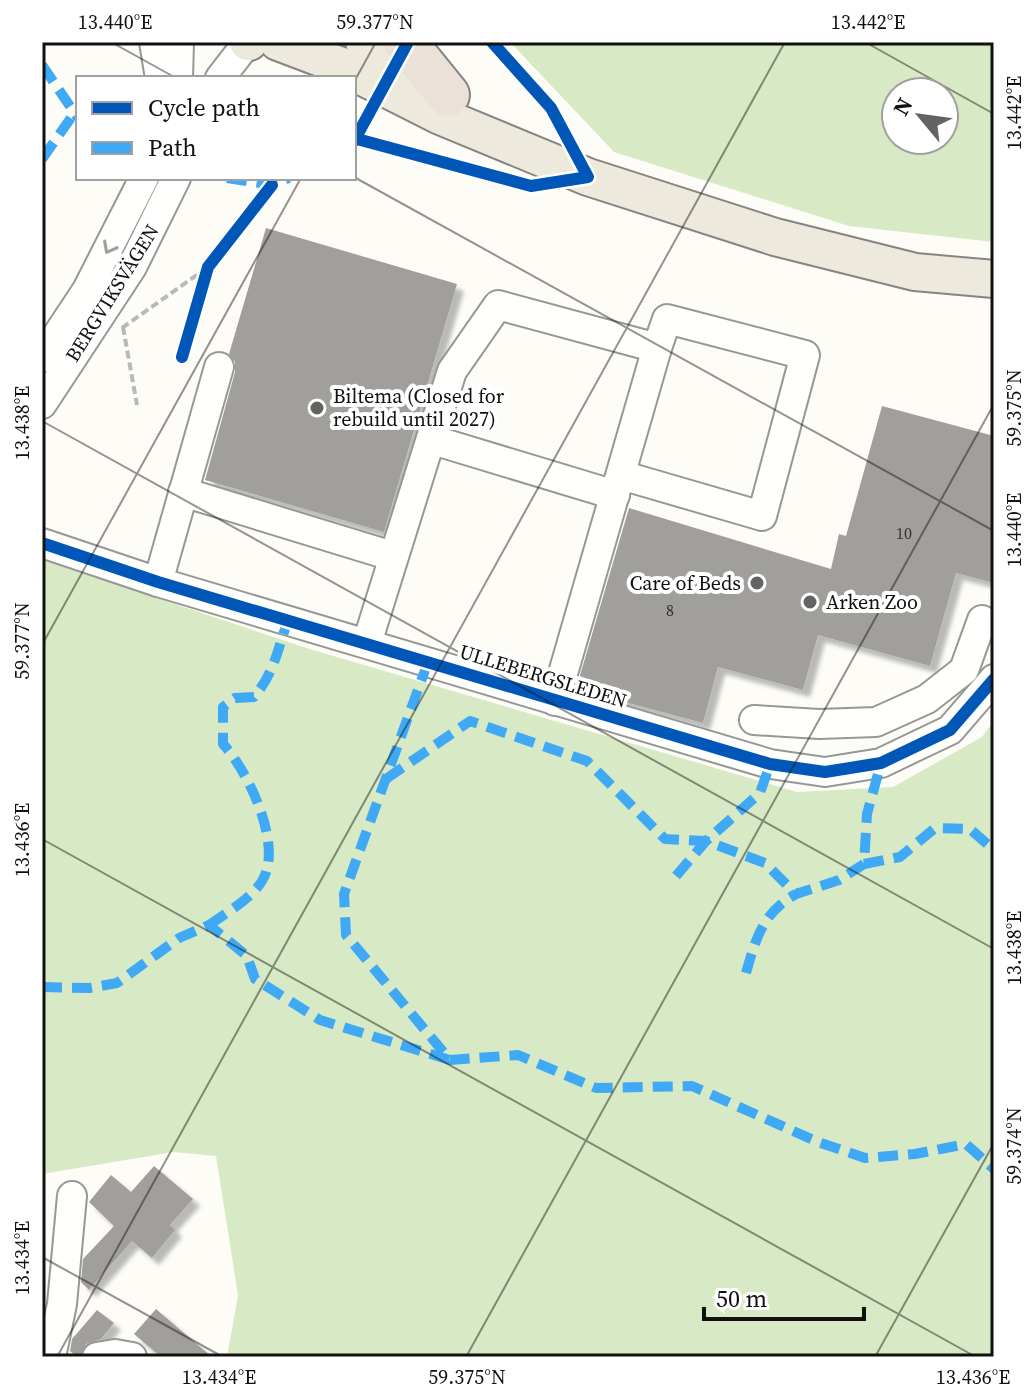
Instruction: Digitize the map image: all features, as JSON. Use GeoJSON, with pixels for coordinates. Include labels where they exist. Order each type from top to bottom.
{"type":"FeatureCollection","features":[{"type":"Feature","properties":{"kind":"highway"},"geometry":{"type":"LineString","coordinates":[[405,42],[448,95]]}},
{"type":"Feature","properties":{"kind":"main road"},"geometry":{"type":"LineString","coordinates":[[278,42],[365,76],[438,115],[588,177],[775,237],[915,272],[994,279]]}},
{"type":"Feature","properties":{"kind":"main road"},"geometry":{"type":"LineString","coordinates":[[364,42],[448,95],[519,146]]}},
{"type":"Feature","properties":{"kind":"street"},"geometry":{"type":"LineString","coordinates":[[154,42],[160,76]]}},
{"type":"Feature","properties":{"kind":"street"},"geometry":{"type":"LineString","coordinates":[[178,76],[179,42]]}},
{"type":"Feature","properties":{"kind":"street"},"geometry":{"type":"LineString","coordinates":[[222,76],[248,42]]}},
{"type":"Feature","properties":{"kind":"street","name":"BERGVIKSVÄGEN"},"geometry":{"type":"LineString","coordinates":[[42,358],[87,290],[143,180]]}},
{"type":"Feature","properties":{"kind":"street","name":"BERGVIKSVÄGEN"},"geometry":{"type":"LineString","coordinates":[[42,404],[132,267],[175,180]]}},
{"type":"Feature","properties":{"kind":"street"},"geometry":{"type":"LineString","coordinates":[[367,643],[392,556],[398,548],[433,440],[452,371],[498,305],[657,348]]}},
{"type":"Feature","properties":{"kind":"street"},"geometry":{"type":"LineString","coordinates":[[433,440],[618,485],[762,516],[805,355],[667,319],[657,348],[618,485],[555,701]]}},
{"type":"Feature","properties":{"kind":"street"},"geometry":{"type":"LineString","coordinates":[[158,582],[219,367]]}},
{"type":"Feature","properties":{"kind":"street"},"geometry":{"type":"LineString","coordinates":[[183,492],[392,556]]}},
{"type":"Feature","properties":{"kind":"street"},"geometry":{"type":"LineString","coordinates":[[42,528],[51,547]]}},
{"type":"Feature","properties":{"kind":"street","name":"ULLEBERGSLEDEN"},"geometry":{"type":"LineString","coordinates":[[51,547],[158,582],[770,764],[825,772],[881,763],[950,730],[994,679]]}},
{"type":"Feature","properties":{"kind":"street"},"geometry":{"type":"LineString","coordinates":[[754,720],[819,724],[876,722],[927,699],[964,670],[982,620]]}},
{"type":"Feature","properties":{"kind":"street"},"geometry":{"type":"LineString","coordinates":[[876,722],[881,763]]}},
{"type":"Feature","properties":{"kind":"street"},"geometry":{"type":"LineString","coordinates":[[51,1357],[62,1304],[72,1196]]}},
{"type":"Feature","properties":{"kind":"street"},"geometry":{"type":"LineString","coordinates":[[97,1357],[115,1354],[132,1357]]}},
{"type":"Feature","properties":{"kind":"path"},"geometry":{"type":"LineString","coordinates":[[113,332],[208,267]]}},
{"type":"Feature","properties":{"kind":"path"},"geometry":{"type":"LineString","coordinates":[[123,327],[137,405]]}},
{"type":"Feature","properties":{"kind":"green space"},"geometry":{"type":"Polygon","coordinates":[[[510,42],[994,42],[994,242],[849,226],[614,152],[510,42]]]}},
{"type":"Feature","properties":{"kind":"green space"},"geometry":{"type":"Polygon","coordinates":[[[42,560],[313,650],[797,792],[893,787],[982,737],[994,721],[994,1357],[227,1357],[238,1295],[216,1156],[174,1152],[42,1174],[42,560]]]}},
{"type":"Feature","properties":{"kind":"building","name":"Biltema (Closed for rebuild until 2027)"},"geometry":{"type":"Polygon","coordinates":[[[266,228],[457,284],[384,532],[205,480],[235,372],[235,362],[229,354],[266,228]]]}},
{"type":"Feature","properties":{"kind":"building"},"geometry":{"type":"Polygon","coordinates":[[[882,406],[994,436],[994,583],[956,573],[930,666],[818,635],[803,690],[718,667],[703,723],[576,689],[629,508],[831,569],[839,534],[846,536],[882,406]]]}},
{"type":"Feature","properties":{"kind":"building"},"geometry":{"type":"Polygon","coordinates":[[[154,1166],[193,1199],[170,1225],[175,1230],[152,1258],[132,1241],[89,1290],[81,1282],[83,1259],[114,1226],[89,1202],[111,1175],[131,1192],[154,1166]]]}},
{"type":"Feature","properties":{"kind":"building"},"geometry":{"type":"Polygon","coordinates":[[[156,1309],[212,1357],[161,1357],[134,1334],[156,1309]]]}},
{"type":"Feature","properties":{"kind":"building"},"geometry":{"type":"Polygon","coordinates":[[[97,1310],[114,1323],[101,1339],[86,1344],[80,1357],[77,1357],[70,1351],[72,1339],[97,1310]]]}},
{"type":"Feature","properties":{"kind":"marked path"},"geometry":{"type":"LineString","coordinates":[[42,65],[76,115]]}},
{"type":"Feature","properties":{"kind":"marked path"},"geometry":{"type":"LineString","coordinates":[[42,159],[73,115]]}},
{"type":"Feature","properties":{"kind":"marked path"},"geometry":{"type":"LineString","coordinates":[[240,180],[272,185],[284,180]]}},
{"type":"Feature","properties":{"kind":"marked path"},"geometry":{"type":"LineString","coordinates":[[209,925],[251,894],[262,881],[268,866],[269,849],[260,810],[243,772],[223,744],[223,707],[235,698],[254,697],[271,669],[288,620]]}},
{"type":"Feature","properties":{"kind":"marked path"},"geometry":{"type":"LineString","coordinates":[[428,662],[344,894],[346,935],[450,1060],[518,1055],[596,1088],[692,1086],[818,1142],[865,1158],[915,1154],[966,1144],[994,1169]]}},
{"type":"Feature","properties":{"kind":"marked path"},"geometry":{"type":"LineString","coordinates":[[386,779],[470,721],[587,761],[665,839],[706,841],[765,863],[796,894],[839,880],[864,864],[867,814],[881,763]]}},
{"type":"Feature","properties":{"kind":"marked path"},"geometry":{"type":"LineString","coordinates":[[676,876],[706,841],[760,793],[770,764]]}},
{"type":"Feature","properties":{"kind":"marked path"},"geometry":{"type":"LineString","coordinates":[[864,864],[900,857],[935,828],[970,829],[994,850]]}},
{"type":"Feature","properties":{"kind":"marked path"},"geometry":{"type":"LineString","coordinates":[[746,973],[762,927],[776,909],[796,894]]}},
{"type":"Feature","properties":{"kind":"marked path"},"geometry":{"type":"LineString","coordinates":[[42,987],[89,988],[117,983],[179,938],[209,925],[247,956],[255,979],[320,1020],[450,1060]]}},
{"type":"Feature","properties":{"kind":"cycle path"},"geometry":{"type":"LineString","coordinates":[[356,137],[408,42]]}},
{"type":"Feature","properties":{"kind":"cycle path"},"geometry":{"type":"LineString","coordinates":[[357,139],[531,186],[588,177],[551,108],[492,42]]}},
{"type":"Feature","properties":{"kind":"cycle path"},"geometry":{"type":"LineString","coordinates":[[182,357],[208,267],[272,185]]}},
{"type":"Feature","properties":{"kind":"cycle path"},"geometry":{"type":"LineString","coordinates":[[42,543],[158,582],[770,764],[825,772],[881,763],[950,730],[994,679]]}},
{"type":"Feature","properties":{"kind":"place","name":"Biltema (Closed for rebuild until 2027)"},"geometry":{"type":"Point","coordinates":[317,408]}},
{"type":"Feature","properties":{"kind":"place","name":"Care of Beds"},"geometry":{"type":"Point","coordinates":[757,583]}},
{"type":"Feature","properties":{"kind":"place","name":"Arken Zoo"},"geometry":{"type":"Point","coordinates":[810,602]}}]}
